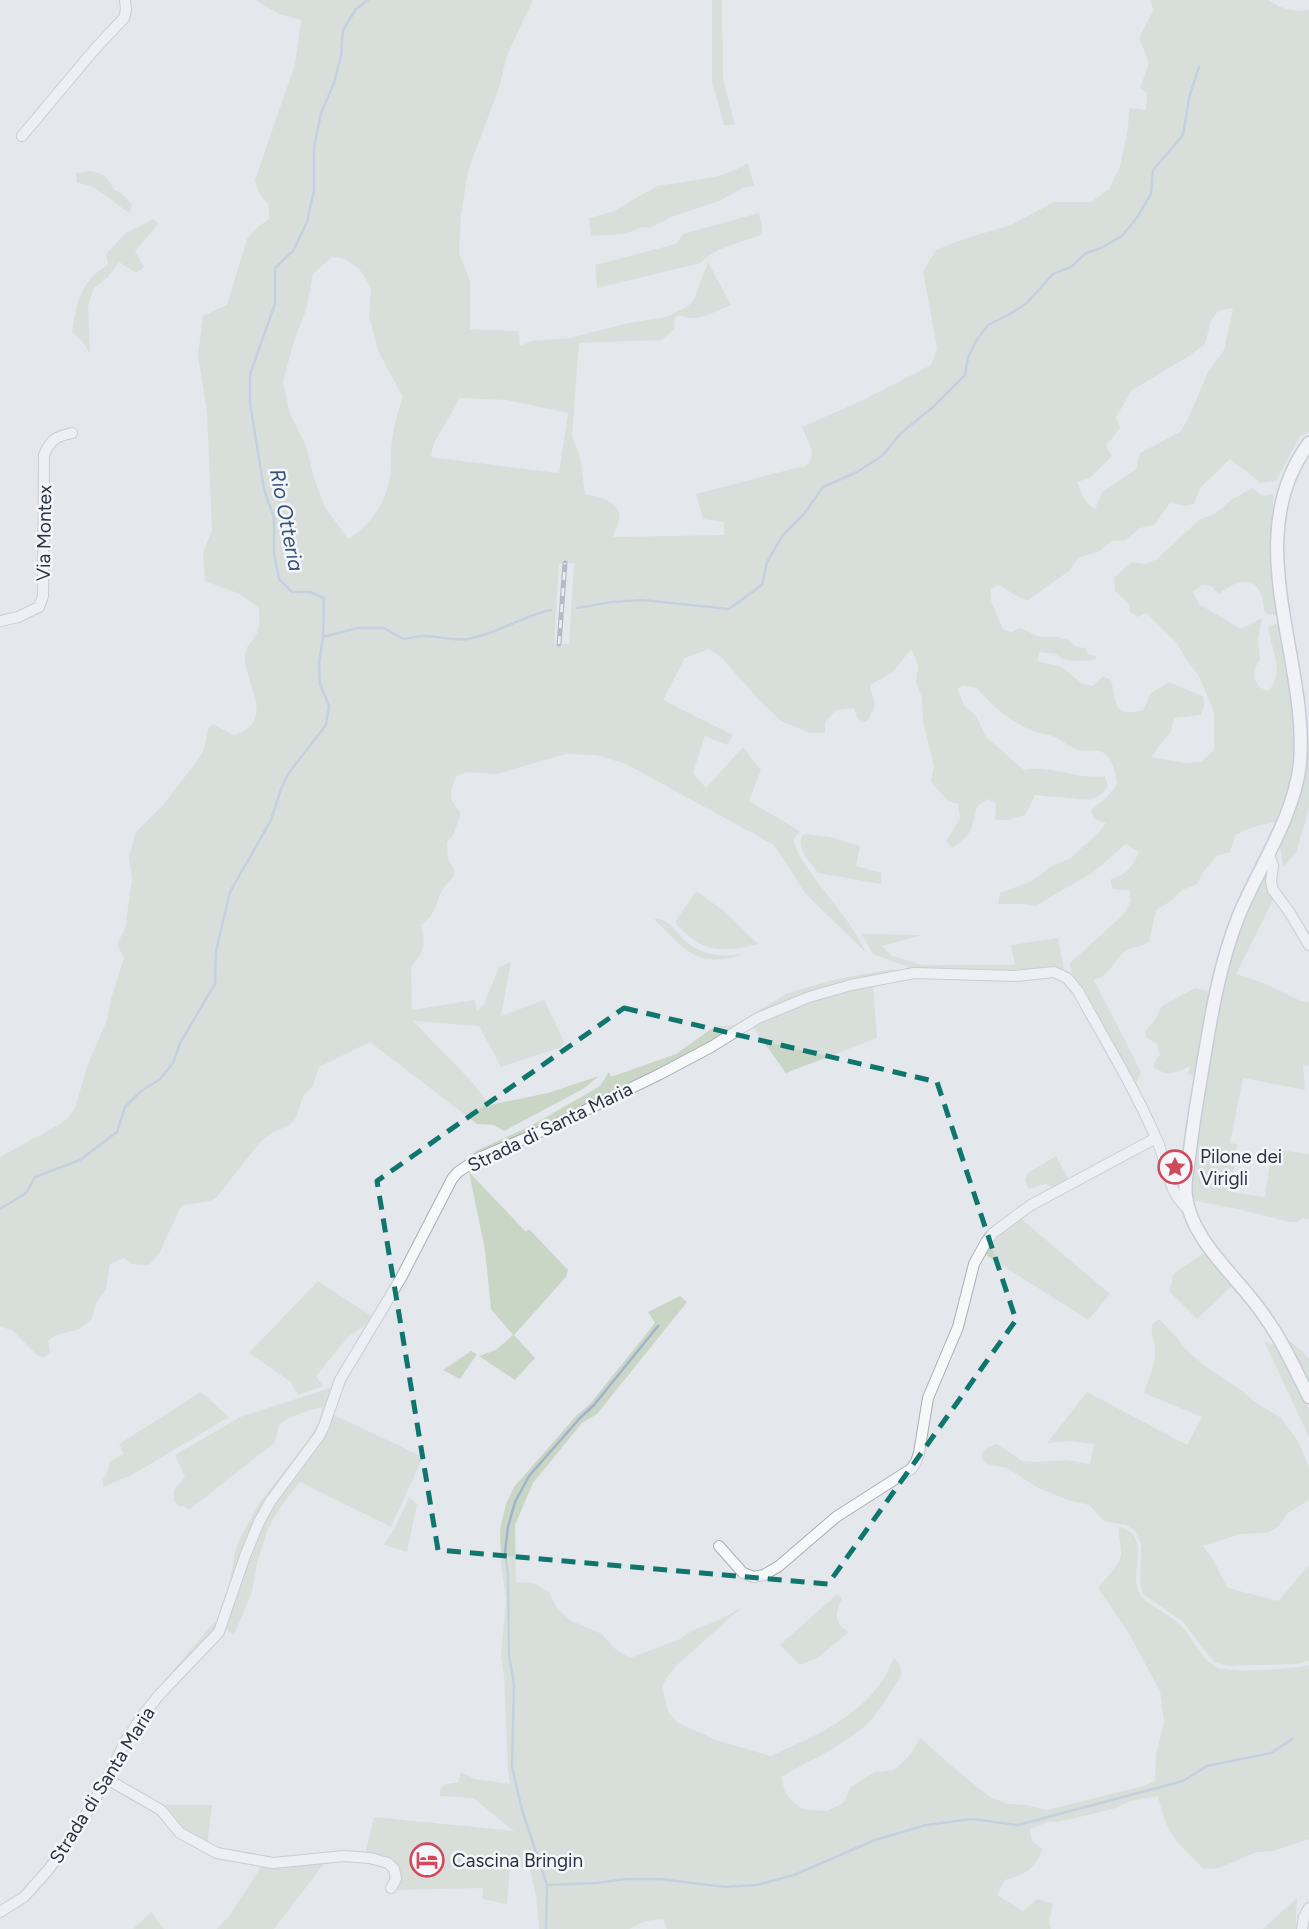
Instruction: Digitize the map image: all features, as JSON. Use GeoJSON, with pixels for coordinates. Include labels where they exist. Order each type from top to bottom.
{"type":"FeatureCollection","features":[{"type":"Feature","properties":{"kind":"main road"},"geometry":{"type":"LineString","coordinates":[[1309,443],[1286,489],[1278,532],[1282,584],[1301,705],[1301,761],[1294,796],[1240,913],[1219,976],[1192,1128],[1186,1181],[1186,1199],[1201,1236],[1275,1331],[1309,1397]]}},
{"type":"Feature","properties":{"kind":"street"},"geometry":{"type":"LineString","coordinates":[[22,136],[93,50],[124,18],[125,0]]}},
{"type":"Feature","properties":{"kind":"street","name":"Via Montex"},"geometry":{"type":"LineString","coordinates":[[0,621],[32,612],[39,607],[43,596],[44,455],[50,442],[72,433]]}},
{"type":"Feature","properties":{"kind":"street"},"geometry":{"type":"LineString","coordinates":[[1269,853],[1273,866],[1273,890],[1309,945]]}},
{"type":"Feature","properties":{"kind":"street","name":"Strada di Santa Maria"},"geometry":{"type":"LineString","coordinates":[[0,1912],[24,1897],[50,1869],[107,1779],[125,1742],[145,1712],[220,1630],[260,1518],[317,1440],[340,1380],[401,1278],[452,1179],[476,1160],[693,1058],[768,1014],[814,995],[914,973],[1015,976],[1050,972],[1067,978],[1078,990],[1156,1138],[1174,1192],[1189,1210]]}},
{"type":"Feature","properties":{"kind":"street"},"geometry":{"type":"LineString","coordinates":[[719,1546],[746,1575],[764,1575],[836,1517],[911,1469],[919,1453],[927,1402],[956,1334],[974,1264],[986,1242],[993,1233],[1031,1205],[1156,1138]]}},
{"type":"Feature","properties":{"kind":"street"},"geometry":{"type":"LineString","coordinates":[[107,1779],[161,1810],[179,1832],[215,1853],[272,1863],[344,1856],[375,1859],[388,1863],[395,1871],[396,1879],[391,1888]]}},
{"type":"Feature","properties":{"kind":"street"},"geometry":{"type":"LineString","coordinates":[[1303,1929],[1304,1917],[1309,1908]]}},
{"type":"Feature","properties":{"kind":"highlighted area"},"geometry":{"type":"Polygon","coordinates":[[[624,1008],[937,1082],[1016,1320],[828,1584],[438,1550],[377,1181],[624,1008]]]}},
{"type":"Feature","properties":{"kind":"green space"},"geometry":{"type":"Polygon","coordinates":[[[255,0],[533,0],[507,55],[499,88],[468,171],[461,215],[459,253],[470,281],[470,329],[519,331],[520,346],[532,341],[570,338],[666,317],[687,307],[694,299],[708,262],[731,305],[699,317],[675,317],[674,329],[662,340],[579,343],[572,436],[580,456],[585,494],[608,501],[617,509],[618,522],[613,537],[724,535],[724,522],[703,519],[696,494],[804,467],[810,463],[812,450],[802,427],[931,365],[937,349],[923,271],[936,250],[1011,225],[1054,202],[1091,202],[1109,189],[1120,167],[1129,108],[1146,110],[1147,93],[1140,88],[1149,63],[1139,38],[1153,11],[1151,0],[1269,0],[1288,9],[1309,10],[1309,432],[1300,436],[1276,481],[1261,483],[1230,459],[1200,488],[1194,504],[1185,506],[1170,503],[1154,525],[1140,528],[1126,540],[1111,541],[1100,551],[1078,558],[1069,571],[1028,600],[998,585],[991,589],[991,601],[1003,629],[1011,632],[1021,628],[1039,637],[1058,637],[1068,640],[1076,647],[1086,648],[1088,655],[1097,656],[1095,660],[1075,661],[1040,652],[1037,661],[1062,667],[1081,683],[1093,686],[1103,676],[1111,680],[1115,701],[1120,710],[1143,710],[1151,693],[1169,682],[1204,697],[1201,715],[1174,718],[1171,731],[1151,757],[1185,763],[1201,762],[1214,750],[1214,712],[1199,676],[1176,642],[1146,613],[1138,617],[1130,612],[1129,604],[1115,591],[1114,578],[1131,562],[1146,564],[1157,559],[1200,519],[1215,514],[1231,500],[1252,488],[1262,496],[1273,494],[1272,548],[1277,616],[1265,613],[1260,592],[1250,582],[1239,582],[1219,594],[1211,586],[1202,585],[1193,592],[1199,604],[1241,629],[1262,618],[1258,639],[1260,660],[1254,678],[1259,687],[1268,691],[1276,677],[1277,669],[1268,627],[1279,623],[1291,668],[1296,738],[1294,766],[1275,822],[1235,835],[1230,852],[1216,856],[1197,884],[1182,890],[1156,910],[1149,942],[1127,950],[1104,975],[1094,980],[1141,1072],[1135,1086],[1073,979],[1070,963],[1124,914],[1131,901],[1129,890],[1113,889],[1111,879],[1129,869],[1139,852],[1126,844],[1092,873],[1035,906],[998,904],[1000,893],[1032,881],[1050,867],[1071,858],[1106,823],[1094,819],[1091,810],[1107,797],[1117,784],[1114,768],[1108,757],[1099,751],[1075,749],[1055,737],[1025,727],[995,707],[977,688],[963,685],[957,689],[964,705],[976,716],[986,737],[1024,770],[1044,769],[1084,776],[1105,776],[1108,786],[1102,794],[1089,800],[1035,795],[1025,815],[1007,820],[995,820],[996,804],[989,799],[977,807],[970,831],[952,848],[946,841],[960,818],[958,804],[948,801],[931,782],[934,766],[923,722],[922,698],[916,682],[918,665],[911,649],[893,672],[870,685],[875,705],[869,719],[862,723],[854,708],[836,710],[825,722],[825,733],[810,733],[781,721],[722,658],[709,649],[685,658],[663,700],[733,735],[727,745],[705,736],[693,773],[706,788],[743,747],[761,770],[749,801],[800,831],[794,839],[800,857],[848,922],[866,953],[805,893],[774,845],[626,764],[596,755],[565,754],[497,774],[466,772],[456,777],[451,793],[452,800],[461,813],[454,834],[447,843],[448,859],[454,869],[454,875],[440,894],[430,916],[421,925],[423,948],[411,967],[412,1010],[475,1000],[477,1011],[484,1004],[499,967],[511,962],[501,1016],[544,1000],[564,1041],[562,1047],[501,1067],[479,1026],[413,1021],[471,1081],[490,1105],[548,1093],[599,1076],[583,1089],[504,1131],[494,1125],[477,1124],[370,1042],[319,1067],[313,1086],[303,1096],[296,1118],[261,1141],[216,1198],[181,1206],[159,1254],[149,1265],[132,1264],[124,1258],[110,1264],[106,1289],[96,1303],[92,1319],[79,1329],[54,1336],[48,1341],[50,1352],[47,1356],[37,1355],[13,1331],[0,1326],[0,1157],[60,1124],[75,1108],[88,1064],[107,1020],[124,958],[117,944],[125,929],[132,879],[129,857],[136,832],[163,805],[197,761],[204,749],[208,729],[213,724],[234,735],[247,729],[254,720],[255,699],[245,654],[258,630],[259,608],[240,594],[205,581],[203,553],[212,530],[207,413],[198,355],[203,316],[227,305],[247,239],[269,219],[269,205],[259,193],[255,180],[295,64],[301,20],[279,14],[255,0]],[[332,257],[313,274],[306,310],[283,382],[290,414],[306,446],[325,507],[348,539],[370,521],[384,496],[390,478],[394,429],[403,397],[378,351],[369,316],[371,288],[360,270],[345,259],[332,257]],[[1233,308],[1218,311],[1211,321],[1205,344],[1132,390],[1116,417],[1120,428],[1106,446],[1112,456],[1090,478],[1077,482],[1091,507],[1095,509],[1102,492],[1136,469],[1140,453],[1180,432],[1208,372],[1224,350],[1233,308]],[[460,398],[433,445],[431,457],[559,473],[568,413],[507,400],[460,398]],[[574,563],[559,564],[554,644],[569,644],[574,563]]]}},
{"type":"Feature","properties":{"kind":"green space"},"geometry":{"type":"Polygon","coordinates":[[[712,0],[722,0],[723,79],[735,125],[724,125],[712,81],[712,0]]]}},
{"type":"Feature","properties":{"kind":"green space"},"geometry":{"type":"Polygon","coordinates":[[[748,163],[754,186],[745,187],[719,201],[671,217],[650,228],[642,227],[625,234],[591,236],[589,218],[612,212],[657,186],[715,177],[748,163]]]}},
{"type":"Feature","properties":{"kind":"green space"},"geometry":{"type":"Polygon","coordinates":[[[90,171],[105,176],[114,190],[132,204],[130,213],[98,190],[77,183],[76,173],[90,171]]]}},
{"type":"Feature","properties":{"kind":"green space"},"geometry":{"type":"Polygon","coordinates":[[[759,213],[763,230],[760,235],[720,249],[701,263],[597,288],[595,265],[676,244],[683,234],[759,213]]]}},
{"type":"Feature","properties":{"kind":"green space"},"geometry":{"type":"Polygon","coordinates":[[[154,219],[158,224],[135,251],[144,267],[136,273],[119,262],[108,277],[94,288],[88,305],[90,353],[72,332],[81,293],[91,278],[108,265],[106,254],[126,233],[154,219]]]}},
{"type":"Feature","properties":{"kind":"green space"},"geometry":{"type":"Polygon","coordinates":[[[1309,733],[1309,808],[1296,853],[1283,867],[1280,846],[1305,776],[1309,733]]]}},
{"type":"Feature","properties":{"kind":"green space"},"geometry":{"type":"Polygon","coordinates":[[[802,835],[830,837],[860,846],[856,866],[881,873],[881,884],[818,873],[802,850],[802,835]]]}},
{"type":"Feature","properties":{"kind":"green space"},"geometry":{"type":"Polygon","coordinates":[[[1269,863],[1274,898],[1236,974],[1309,1002],[1309,1066],[1303,1065],[1305,1090],[1243,1078],[1230,1143],[1237,1144],[1231,1192],[1265,1197],[1272,1149],[1309,1154],[1309,1219],[1303,1218],[1297,1222],[1191,1200],[1190,1189],[1193,1150],[1221,992],[1238,933],[1269,863]]]}},
{"type":"Feature","properties":{"kind":"green space"},"geometry":{"type":"Polygon","coordinates":[[[696,891],[724,911],[758,944],[733,949],[712,948],[684,932],[675,922],[696,891]]]}},
{"type":"Feature","properties":{"kind":"green space"},"geometry":{"type":"Polygon","coordinates":[[[654,919],[665,921],[689,944],[702,951],[722,955],[743,954],[727,958],[702,958],[683,947],[654,919]]]}},
{"type":"Feature","properties":{"kind":"green space"},"geometry":{"type":"Polygon","coordinates":[[[862,934],[922,935],[882,946],[892,956],[923,965],[1015,965],[1011,945],[1058,938],[1064,969],[913,969],[873,954],[862,934]]]}},
{"type":"Feature","properties":{"kind":"green space"},"geometry":{"type":"Polygon","coordinates":[[[892,969],[900,971],[834,985],[465,1164],[476,1151],[532,1125],[600,1086],[609,1072],[611,1077],[676,1054],[714,1027],[734,1025],[788,993],[837,979],[892,969]]]}},
{"type":"Feature","properties":{"kind":"green space"},"geometry":{"type":"Polygon","coordinates":[[[873,984],[877,1038],[786,1073],[752,1026],[814,1000],[873,984]]]}},
{"type":"Feature","properties":{"kind":"green space"},"geometry":{"type":"Polygon","coordinates":[[[1195,988],[1210,992],[1196,1076],[1188,1074],[1190,1066],[1172,1073],[1158,1070],[1153,1067],[1160,1055],[1157,1044],[1147,1038],[1145,1032],[1162,1006],[1195,988]]]}},
{"type":"Feature","properties":{"kind":"green space"},"geometry":{"type":"Polygon","coordinates":[[[1056,1156],[1069,1180],[1056,1188],[1045,1184],[1029,1189],[1025,1181],[1028,1173],[1056,1156]]]}},
{"type":"Feature","properties":{"kind":"green space"},"geometry":{"type":"Polygon","coordinates":[[[469,1172],[526,1232],[529,1229],[568,1270],[566,1277],[514,1335],[535,1358],[515,1380],[479,1356],[496,1350],[513,1335],[491,1309],[485,1250],[469,1172]]]}},
{"type":"Feature","properties":{"kind":"green space"},"geometry":{"type":"Polygon","coordinates":[[[1019,1217],[1110,1294],[1088,1320],[983,1253],[996,1236],[1019,1217]]]}},
{"type":"Feature","properties":{"kind":"green space"},"geometry":{"type":"Polygon","coordinates":[[[1207,1251],[1234,1284],[1197,1319],[1170,1292],[1170,1288],[1172,1277],[1178,1270],[1207,1251]]]}},
{"type":"Feature","properties":{"kind":"green space"},"geometry":{"type":"Polygon","coordinates":[[[318,1281],[373,1317],[371,1322],[349,1336],[316,1376],[323,1386],[298,1395],[291,1382],[249,1353],[318,1281]]]}},
{"type":"Feature","properties":{"kind":"green space"},"geometry":{"type":"Polygon","coordinates":[[[680,1296],[687,1302],[597,1414],[582,1423],[533,1483],[515,1525],[516,1582],[533,1583],[549,1592],[557,1608],[570,1620],[602,1634],[614,1648],[630,1658],[680,1639],[693,1630],[741,1608],[667,1677],[662,1687],[668,1712],[678,1723],[719,1741],[771,1756],[843,1719],[872,1694],[894,1658],[902,1673],[870,1721],[845,1741],[781,1777],[785,1792],[803,1809],[827,1811],[843,1803],[851,1787],[875,1772],[894,1770],[909,1756],[920,1738],[990,1797],[1008,1804],[1046,1810],[1144,1786],[1155,1781],[1156,1754],[1164,1722],[1160,1691],[1129,1634],[1098,1588],[1121,1556],[1119,1527],[1129,1531],[1138,1546],[1136,1574],[1139,1592],[1150,1604],[1181,1626],[1203,1656],[1214,1666],[1245,1670],[1309,1665],[1309,1839],[1273,1851],[1257,1852],[1219,1868],[1204,1869],[1174,1837],[1165,1820],[1158,1796],[1130,1801],[1113,1809],[1058,1822],[1048,1822],[1030,1829],[1032,1841],[1043,1849],[1036,1862],[1019,1876],[1005,1880],[997,1895],[1023,1911],[1037,1899],[1053,1904],[1049,1923],[1051,1929],[667,1929],[663,1919],[646,1921],[629,1929],[539,1929],[536,1896],[529,1865],[510,1869],[507,1904],[482,1899],[483,1888],[393,1890],[398,1872],[365,1855],[374,1817],[514,1831],[473,1798],[440,1796],[444,1785],[458,1783],[461,1772],[475,1779],[510,1784],[501,1657],[506,1601],[500,1529],[506,1504],[514,1487],[577,1415],[590,1404],[655,1323],[648,1312],[680,1296]]]}},
{"type":"Feature","properties":{"kind":"green space"},"geometry":{"type":"Polygon","coordinates":[[[1159,1319],[1182,1346],[1205,1366],[1281,1418],[1298,1441],[1309,1468],[1309,1500],[1288,1513],[1279,1526],[1267,1533],[1240,1534],[1203,1546],[1228,1588],[1278,1601],[1309,1565],[1309,1661],[1296,1664],[1228,1666],[1214,1662],[1183,1622],[1143,1594],[1140,1583],[1141,1543],[1135,1531],[1126,1525],[1104,1521],[1089,1505],[1038,1488],[1007,1468],[987,1464],[982,1459],[982,1453],[987,1448],[997,1444],[1022,1461],[1067,1460],[1090,1464],[1094,1444],[1069,1441],[1047,1443],[1087,1392],[1187,1445],[1202,1417],[1144,1393],[1155,1358],[1152,1324],[1159,1319]]]}},
{"type":"Feature","properties":{"kind":"green space"},"geometry":{"type":"Polygon","coordinates":[[[1281,1333],[1309,1358],[1309,1386],[1281,1333]]]}},
{"type":"Feature","properties":{"kind":"green space"},"geometry":{"type":"Polygon","coordinates":[[[1264,1341],[1279,1347],[1309,1409],[1309,1437],[1264,1341]]]}},
{"type":"Feature","properties":{"kind":"green space"},"geometry":{"type":"Polygon","coordinates":[[[471,1351],[477,1354],[460,1379],[443,1370],[471,1351]]]}},
{"type":"Feature","properties":{"kind":"green space"},"geometry":{"type":"Polygon","coordinates":[[[330,1388],[332,1396],[320,1430],[269,1500],[218,1630],[160,1689],[215,1621],[217,1624],[241,1536],[260,1502],[308,1440],[323,1407],[299,1414],[282,1423],[274,1443],[189,1510],[178,1506],[174,1501],[174,1490],[185,1477],[175,1455],[240,1417],[330,1388]]]}},
{"type":"Feature","properties":{"kind":"green space"},"geometry":{"type":"Polygon","coordinates":[[[201,1392],[229,1417],[132,1475],[103,1487],[109,1462],[124,1454],[119,1444],[201,1392]]]}},
{"type":"Feature","properties":{"kind":"green space"},"geometry":{"type":"Polygon","coordinates":[[[330,1413],[423,1457],[391,1527],[300,1482],[268,1528],[257,1563],[252,1592],[234,1635],[224,1628],[258,1530],[330,1413]]]}},
{"type":"Feature","properties":{"kind":"green space"},"geometry":{"type":"Polygon","coordinates":[[[409,1497],[417,1504],[407,1552],[384,1545],[409,1497]]]}},
{"type":"Feature","properties":{"kind":"green space"},"geometry":{"type":"Polygon","coordinates":[[[837,1594],[842,1598],[837,1613],[838,1621],[849,1632],[817,1658],[800,1665],[780,1645],[837,1594]]]}},
{"type":"Feature","properties":{"kind":"green space"},"geometry":{"type":"Polygon","coordinates":[[[160,1805],[212,1805],[207,1846],[188,1835],[160,1805]]]}},
{"type":"Feature","properties":{"kind":"green space"},"geometry":{"type":"Polygon","coordinates":[[[327,1860],[274,1929],[217,1929],[229,1916],[263,1864],[327,1860]]]}},
{"type":"Feature","properties":{"kind":"green space"},"geometry":{"type":"Polygon","coordinates":[[[1297,1898],[1296,1922],[1299,1929],[1263,1929],[1297,1898]]]}},
{"type":"Feature","properties":{"kind":"green space"},"geometry":{"type":"Polygon","coordinates":[[[151,1912],[164,1929],[133,1929],[151,1912]]]}},
{"type":"Feature","properties":{"kind":"waterway","name":"Rio Otteria"},"geometry":{"type":"LineString","coordinates":[[0,1208],[26,1193],[35,1177],[80,1160],[117,1132],[125,1107],[140,1092],[160,1079],[173,1063],[180,1043],[215,984],[216,951],[230,892],[271,820],[288,774],[326,725],[329,706],[320,684],[319,663],[324,598],[310,592],[292,592],[279,579],[274,554],[274,518],[264,489],[250,403],[250,374],[275,304],[275,268],[293,251],[307,222],[314,190],[314,148],[321,113],[334,83],[341,56],[343,30],[356,9],[368,0]]}},
{"type":"Feature","properties":{"kind":"waterway"},"geometry":{"type":"LineString","coordinates":[[577,608],[642,600],[729,609],[762,585],[767,562],[783,535],[804,514],[823,487],[857,472],[882,456],[901,433],[933,407],[965,375],[968,357],[988,325],[1027,303],[1053,274],[1071,267],[1086,253],[1122,236],[1151,194],[1153,170],[1183,135],[1189,98],[1199,67]]}},
{"type":"Feature","properties":{"kind":"waterway"},"geometry":{"type":"LineString","coordinates":[[323,637],[357,628],[384,628],[403,639],[425,636],[468,639],[551,610]]}},
{"type":"Feature","properties":{"kind":"waterway"},"geometry":{"type":"LineString","coordinates":[[546,1929],[547,1885],[522,1810],[512,1767],[514,1684],[509,1655],[508,1574],[505,1552],[508,1527],[515,1502],[529,1476],[594,1405],[658,1326]]}},
{"type":"Feature","properties":{"kind":"waterway"},"geometry":{"type":"LineString","coordinates":[[547,1885],[626,1879],[660,1879],[725,1887],[757,1885],[794,1875],[875,1840],[926,1825],[972,1819],[1018,1825],[1183,1781],[1207,1766],[1271,1753],[1292,1739]]}},
{"type":"Feature","properties":{"kind":"railway"},"geometry":{"type":"LineString","coordinates":[[559,644],[565,563]]}},
{"type":"Feature","properties":{"kind":"place","name":"Pilone dei Virigli"},"geometry":{"type":"Point","coordinates":[1175,1167]}},
{"type":"Feature","properties":{"kind":"place","name":"Cascina Bringin"},"geometry":{"type":"Point","coordinates":[427,1860]}}]}
